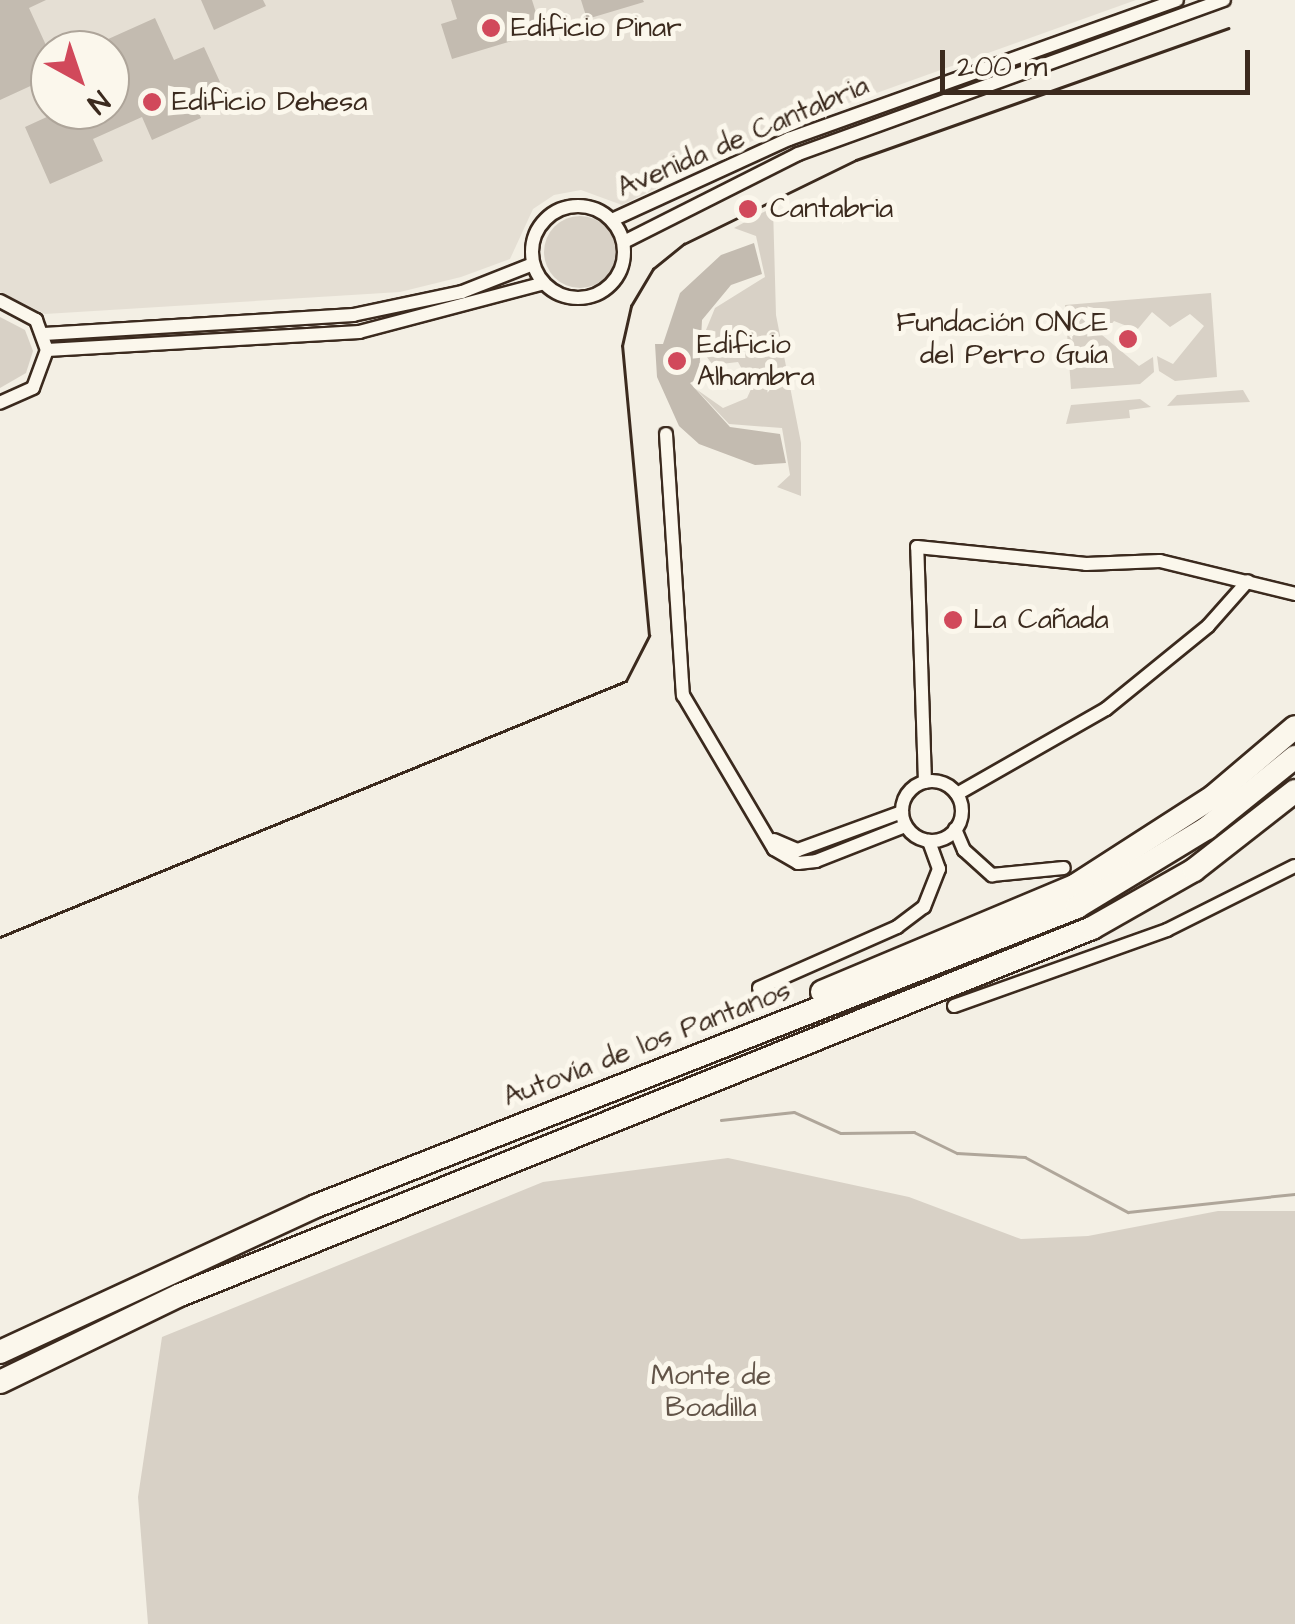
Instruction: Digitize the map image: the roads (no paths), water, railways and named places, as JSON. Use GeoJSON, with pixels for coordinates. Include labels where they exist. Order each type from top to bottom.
{"type":"FeatureCollection","features":[{"type":"Feature","properties":{"kind":"highway"},"geometry":{"type":"LineString","coordinates":[[696,1055],[1076,884],[1214,796],[1295,727]]}},
{"type":"Feature","properties":{"kind":"highway","name":"Autovía de los Pantanos"},"geometry":{"type":"LineString","coordinates":[[0,1352],[180,1263],[1077,907],[1207,828],[1295,757]]}},
{"type":"Feature","properties":{"kind":"highway","name":"Autovía de los Pantanos"},"geometry":{"type":"LineString","coordinates":[[0,1382],[115,1324],[1032,954],[1146,899],[1249,833],[1295,790]]}},
{"type":"Feature","properties":{"kind":"highway"},"geometry":{"type":"LineString","coordinates":[[1249,833],[1295,806]]}},
{"type":"Feature","properties":{"kind":"highway"},"geometry":{"type":"LineString","coordinates":[[0,1396],[115,1324]]}},
{"type":"Feature","properties":{"kind":"street","name":"Avenida de Cantabria"},"geometry":{"type":"LineString","coordinates":[[612,220],[789,138],[1178,0]]}},
{"type":"Feature","properties":{"kind":"street","name":"Avenida de Cantabria"},"geometry":{"type":"LineString","coordinates":[[624,242],[798,154],[1224,0]]}},
{"type":"Feature","properties":{"kind":"street"},"geometry":{"type":"LineString","coordinates":[[586,206],[612,220],[624,242],[619,274],[598,294],[564,296],[544,283],[534,264],[538,231],[563,208],[586,206]]}},
{"type":"Feature","properties":{"kind":"street"},"geometry":{"type":"LineString","coordinates":[[44,334],[354,315],[462,292],[534,264]]}},
{"type":"Feature","properties":{"kind":"street"},"geometry":{"type":"LineString","coordinates":[[48,350],[359,332],[544,283]]}},
{"type":"Feature","properties":{"kind":"street"},"geometry":{"type":"LineString","coordinates":[[0,301],[22,307],[44,334],[48,350],[33,388],[0,404]]}},
{"type":"Feature","properties":{"kind":"street"},"geometry":{"type":"LineString","coordinates":[[666,434],[683,695],[768,836],[798,850],[904,819]]}},
{"type":"Feature","properties":{"kind":"street"},"geometry":{"type":"LineString","coordinates":[[925,782],[917,548],[1086,564],[1160,561],[1295,594]]}},
{"type":"Feature","properties":{"kind":"street"},"geometry":{"type":"LineString","coordinates":[[957,794],[1106,709],[1208,626],[1248,580]]}},
{"type":"Feature","properties":{"kind":"street"},"geometry":{"type":"LineString","coordinates":[[904,819],[910,790],[925,782],[957,794]]}},
{"type":"Feature","properties":{"kind":"street"},"geometry":{"type":"LineString","coordinates":[[957,794],[956,829],[964,850],[992,876],[1064,868]]}},
{"type":"Feature","properties":{"kind":"street"},"geometry":{"type":"LineString","coordinates":[[759,988],[898,927],[924,907],[940,869],[929,841],[904,819]]}},
{"type":"Feature","properties":{"kind":"street"},"geometry":{"type":"LineString","coordinates":[[929,841],[956,829]]}},
{"type":"Feature","properties":{"kind":"street"},"geometry":{"type":"LineString","coordinates":[[954,1006],[1167,930],[1295,866]]}},
{"type":"Feature","properties":{"kind":"waterway"},"geometry":{"type":"LineString","coordinates":[[721,1120],[794,1112],[841,1133],[914,1132],[957,1153],[1025,1157],[1128,1212],[1295,1194]]}},
{"type":"Feature","properties":{"kind":"tram line"},"geometry":{"type":"LineString","coordinates":[[0,937],[626,681],[649,636],[622,346],[631,306],[653,269],[684,244],[856,160],[1228,28]]}},
{"type":"Feature","properties":{"kind":"place","name":"Edificio Pinar"},"geometry":{"type":"Point","coordinates":[491,28]}},
{"type":"Feature","properties":{"kind":"place","name":"Edificio Dehesa"},"geometry":{"type":"Point","coordinates":[152,102]}},
{"type":"Feature","properties":{"kind":"place","name":"Cantabria"},"geometry":{"type":"Point","coordinates":[748,209]}},
{"type":"Feature","properties":{"kind":"place","name":"Fundación ONCE del Perro Guía"},"geometry":{"type":"Point","coordinates":[1128,339]}},
{"type":"Feature","properties":{"kind":"place","name":"Edificio Alhambra"},"geometry":{"type":"Point","coordinates":[677,361]}},
{"type":"Feature","properties":{"kind":"place","name":"La Cañada"},"geometry":{"type":"Point","coordinates":[953,620]}},
{"type":"Feature","properties":{"kind":"park label","name":"Monte de Boadilla"},"geometry":{"type":"Point","coordinates":[711,1392]}}]}
